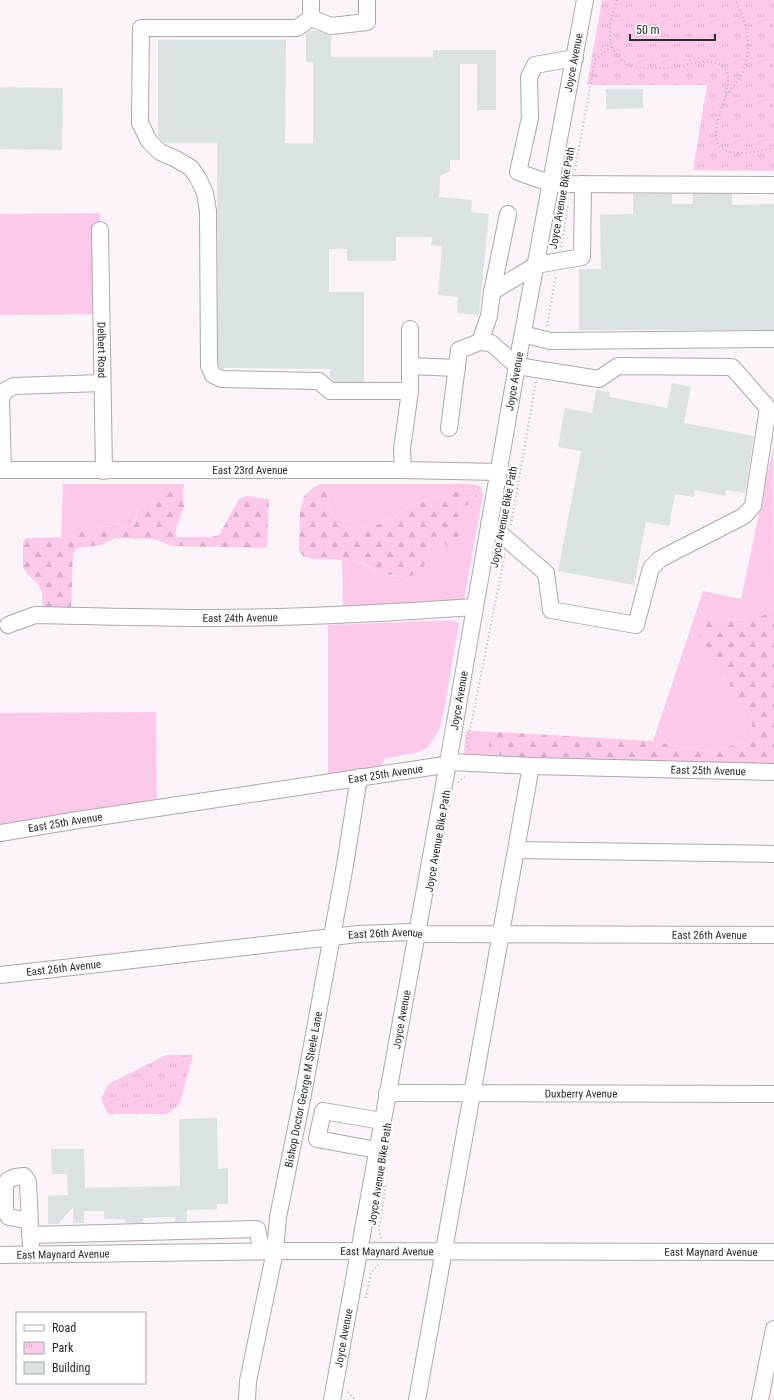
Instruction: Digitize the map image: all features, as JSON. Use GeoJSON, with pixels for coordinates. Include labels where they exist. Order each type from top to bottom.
{"type":"FeatureCollection","features":[{"type":"Feature","properties":{"kind":"street"},"geometry":{"type":"LineString","coordinates":[[311,0],[311,18]]}},
{"type":"Feature","properties":{"kind":"street"},"geometry":{"type":"LineString","coordinates":[[311,18],[331,26],[367,22],[367,0]]}},
{"type":"Feature","properties":{"kind":"street","name":"Joyce Avenue"},"geometry":{"type":"LineString","coordinates":[[332,1400],[448,763],[474,607],[523,334],[585,0]]}},
{"type":"Feature","properties":{"kind":"street"},"geometry":{"type":"LineString","coordinates":[[311,18],[297,28],[141,28],[140,122],[149,141],[160,152],[191,168],[198,178],[205,193],[208,211],[209,366],[213,375],[222,379],[319,381],[330,391],[410,391]]}},
{"type":"Feature","properties":{"kind":"street"},"geometry":{"type":"LineString","coordinates":[[575,58],[535,65],[529,77],[530,118],[518,172],[552,184],[774,185]]}},
{"type":"Feature","properties":{"kind":"street"},"geometry":{"type":"LineString","coordinates":[[492,292],[536,265],[582,257],[577,184]]}},
{"type":"Feature","properties":{"kind":"street"},"geometry":{"type":"LineString","coordinates":[[480,342],[489,316],[492,292],[508,214]]}},
{"type":"Feature","properties":{"kind":"street","name":"Delbert Road"},"geometry":{"type":"LineString","coordinates":[[100,230],[104,471]]}},
{"type":"Feature","properties":{"kind":"street"},"geometry":{"type":"LineString","coordinates":[[403,470],[402,449],[410,391],[410,330]]}},
{"type":"Feature","properties":{"kind":"street"},"geometry":{"type":"LineString","coordinates":[[523,334],[550,341],[774,339]]}},
{"type":"Feature","properties":{"kind":"street"},"geometry":{"type":"LineString","coordinates":[[449,428],[459,350],[480,342],[491,343],[518,366],[599,379],[618,366],[732,367],[768,408],[753,506],[744,516],[660,559],[650,568],[636,625],[551,610],[546,573],[490,524]]}},
{"type":"Feature","properties":{"kind":"street"},"geometry":{"type":"LineString","coordinates":[[410,366],[457,368]]}},
{"type":"Feature","properties":{"kind":"street"},"geometry":{"type":"LineString","coordinates":[[1,470],[1,398],[6,390],[14,386],[102,383]]}},
{"type":"Feature","properties":{"kind":"street","name":"East 23rd Avenue"},"geometry":{"type":"LineString","coordinates":[[1,470],[403,470],[499,472]]}},
{"type":"Feature","properties":{"kind":"street","name":"East 24th Avenue"},"geometry":{"type":"LineString","coordinates":[[8,625],[35,615],[210,618],[282,617],[402,612],[474,607]]}},
{"type":"Feature","properties":{"kind":"street","name":"East 25th Avenue"},"geometry":{"type":"LineString","coordinates":[[0,833],[448,763],[774,772]]}},
{"type":"Feature","properties":{"kind":"street"},"geometry":{"type":"LineString","coordinates":[[417,1400],[531,766]]}},
{"type":"Feature","properties":{"kind":"street","name":"Bishop Doctor George M Steele Lane"},"geometry":{"type":"LineString","coordinates":[[247,1400],[248,1381],[268,1251],[278,1217],[304,1089],[345,865],[359,777]]}},
{"type":"Feature","properties":{"kind":"street"},"geometry":{"type":"LineString","coordinates":[[516,850],[774,854]]}},
{"type":"Feature","properties":{"kind":"street","name":"East 26th Avenue"},"geometry":{"type":"LineString","coordinates":[[0,975],[358,934],[774,935]]}},
{"type":"Feature","properties":{"kind":"street","name":"Duxberry Avenue"},"geometry":{"type":"LineString","coordinates":[[387,1093],[774,1094]]}},
{"type":"Feature","properties":{"kind":"street"},"geometry":{"type":"LineString","coordinates":[[377,1150],[318,1139],[322,1111],[382,1121]]}},
{"type":"Feature","properties":{"kind":"street"},"geometry":{"type":"LineString","coordinates":[[31,1254],[30,1228],[122,1233],[257,1229],[268,1251]]}},
{"type":"Feature","properties":{"kind":"street"},"geometry":{"type":"LineString","coordinates":[[122,1233],[123,1253]]}},
{"type":"Feature","properties":{"kind":"street","name":"East Maynard Avenue"},"geometry":{"type":"LineString","coordinates":[[0,1255],[359,1250],[774,1252]]}},
{"type":"Feature","properties":{"kind":"street"},"geometry":{"type":"LineString","coordinates":[[760,1400],[774,1329]]}},
{"type":"Feature","properties":{"kind":"path"},"geometry":{"type":"LineString","coordinates":[[617,0],[610,25],[610,41],[614,52],[621,61],[631,66],[652,69],[676,67],[701,62],[714,63],[723,67],[728,75],[728,85],[715,134],[718,143],[723,149],[731,152],[742,153],[774,148]]}},
{"type":"Feature","properties":{"kind":"path"},"geometry":{"type":"LineString","coordinates":[[725,96],[738,80],[745,68],[748,54],[748,36],[744,19],[735,0]]}},
{"type":"Feature","properties":{"kind":"path","name":"Joyce Avenue Bike Path"},"geometry":{"type":"LineString","coordinates":[[544,339],[559,261],[577,184],[596,60],[612,46]]}},
{"type":"Feature","properties":{"kind":"path","name":"Joyce Avenue Bike Path"},"geometry":{"type":"LineString","coordinates":[[457,783],[465,777],[472,752],[467,745],[508,540],[538,369]]}},
{"type":"Feature","properties":{"kind":"path","name":"Joyce Avenue Bike Path"},"geometry":{"type":"LineString","coordinates":[[365,1300],[371,1272],[378,1266],[378,1251],[382,1239],[379,1231],[387,1179]]}},
{"type":"Feature","properties":{"kind":"path"},"geometry":{"type":"LineString","coordinates":[[346,1391],[354,1400]]}},
{"type":"Feature","properties":{"kind":"green space"},"geometry":{"type":"Polygon","coordinates":[[[602,0],[774,0],[774,171],[693,170],[707,85],[587,85],[602,0]]]}},
{"type":"Feature","properties":{"kind":"green space"},"geometry":{"type":"Polygon","coordinates":[[[100,213],[100,314],[0,315],[0,214],[100,213]]]}},
{"type":"Feature","properties":{"kind":"green space"},"geometry":{"type":"Polygon","coordinates":[[[773,447],[774,609],[756,619],[709,620],[700,644],[751,715],[752,728],[749,741],[730,746],[714,753],[653,741],[703,591],[741,599],[773,447]]]}},
{"type":"Feature","properties":{"kind":"green space"},"geometry":{"type":"Polygon","coordinates":[[[63,484],[184,484],[183,496],[179,491],[140,505],[133,524],[129,526],[92,527],[78,537],[61,538],[63,484]]]}},
{"type":"Feature","properties":{"kind":"green space"},"geometry":{"type":"Polygon","coordinates":[[[321,484],[469,484],[480,486],[483,495],[464,600],[451,607],[343,612],[342,560],[354,561],[387,575],[406,577],[426,562],[430,540],[434,535],[443,541],[449,550],[459,530],[458,514],[463,506],[477,495],[474,491],[470,488],[462,489],[446,496],[422,500],[377,525],[347,528],[339,524],[332,515],[326,490],[321,484]]]}},
{"type":"Feature","properties":{"kind":"green space"},"geometry":{"type":"Polygon","coordinates":[[[321,484],[326,490],[332,515],[339,524],[347,528],[377,525],[422,500],[446,496],[462,489],[470,488],[477,495],[473,503],[466,505],[458,513],[459,531],[455,547],[449,550],[443,541],[434,536],[430,540],[426,562],[420,573],[406,577],[382,574],[363,563],[350,560],[311,559],[303,556],[299,550],[300,512],[304,496],[313,488],[321,484]]]}},
{"type":"Feature","properties":{"kind":"green space"},"geometry":{"type":"Polygon","coordinates":[[[171,491],[179,491],[183,496],[184,507],[175,532],[177,537],[212,537],[219,535],[239,499],[246,496],[268,499],[267,544],[265,548],[172,546],[154,539],[115,538],[101,545],[77,548],[73,553],[71,610],[43,610],[42,592],[38,584],[28,575],[23,567],[23,542],[26,538],[77,537],[83,529],[92,527],[129,526],[134,524],[140,505],[171,491]]]}},
{"type":"Feature","properties":{"kind":"green space"},"geometry":{"type":"Polygon","coordinates":[[[774,609],[774,767],[519,759],[500,755],[489,746],[488,738],[490,735],[498,732],[653,741],[714,753],[730,746],[749,741],[752,728],[751,715],[700,644],[700,629],[709,620],[756,619],[774,609]]]}},
{"type":"Feature","properties":{"kind":"green space"},"geometry":{"type":"Polygon","coordinates":[[[453,620],[459,623],[445,705],[439,730],[427,748],[416,753],[386,758],[380,768],[328,774],[328,625],[453,620]]]}},
{"type":"Feature","properties":{"kind":"green space"},"geometry":{"type":"Polygon","coordinates":[[[156,712],[157,803],[0,827],[0,713],[156,712]]]}},
{"type":"Feature","properties":{"kind":"green space"},"geometry":{"type":"Polygon","coordinates":[[[466,731],[498,732],[490,735],[488,738],[489,746],[519,759],[463,758],[466,731]]]}},
{"type":"Feature","properties":{"kind":"green space"},"geometry":{"type":"Polygon","coordinates":[[[166,1055],[193,1055],[180,1103],[168,1114],[108,1114],[101,1099],[108,1084],[166,1055]]]}},
{"type":"Feature","properties":{"kind":"building"},"geometry":{"type":"Polygon","coordinates":[[[309,31],[318,31],[331,35],[331,57],[433,57],[433,50],[496,50],[496,110],[477,110],[477,64],[460,64],[460,160],[450,160],[450,171],[440,176],[439,197],[472,200],[471,212],[489,214],[479,315],[457,313],[458,297],[438,295],[442,246],[431,245],[432,237],[396,237],[396,261],[347,261],[347,249],[329,249],[329,292],[364,292],[364,382],[334,382],[330,378],[330,369],[220,368],[218,364],[217,143],[165,143],[158,136],[158,40],[286,40],[285,143],[313,143],[313,62],[306,62],[306,33],[309,31]]]}},
{"type":"Feature","properties":{"kind":"building"},"geometry":{"type":"Polygon","coordinates":[[[0,87],[63,88],[62,150],[0,149],[0,87]]]}},
{"type":"Feature","properties":{"kind":"building"},"geometry":{"type":"Polygon","coordinates":[[[606,89],[643,89],[643,108],[606,109],[606,89]]]}},
{"type":"Feature","properties":{"kind":"building"},"geometry":{"type":"Polygon","coordinates":[[[633,194],[672,194],[672,204],[693,204],[693,194],[732,194],[732,205],[774,204],[774,330],[579,330],[579,269],[601,269],[600,215],[633,214],[633,194]]]}},
{"type":"Feature","properties":{"kind":"building"},"geometry":{"type":"Polygon","coordinates":[[[672,383],[691,387],[684,423],[754,436],[745,493],[726,490],[725,496],[695,490],[694,497],[675,494],[669,526],[646,522],[634,585],[558,571],[581,451],[558,447],[565,408],[592,413],[596,390],[610,392],[609,397],[667,408],[672,383]]]}},
{"type":"Feature","properties":{"kind":"building"},"geometry":{"type":"Polygon","coordinates":[[[217,1118],[218,1169],[228,1168],[228,1204],[217,1204],[217,1209],[187,1210],[187,1221],[175,1222],[175,1217],[143,1218],[143,1223],[125,1223],[125,1219],[104,1219],[104,1211],[84,1211],[84,1223],[73,1223],[73,1207],[58,1224],[48,1224],[48,1196],[68,1195],[67,1174],[52,1174],[51,1149],[84,1149],[85,1188],[180,1186],[179,1119],[217,1118]]]}}]}
